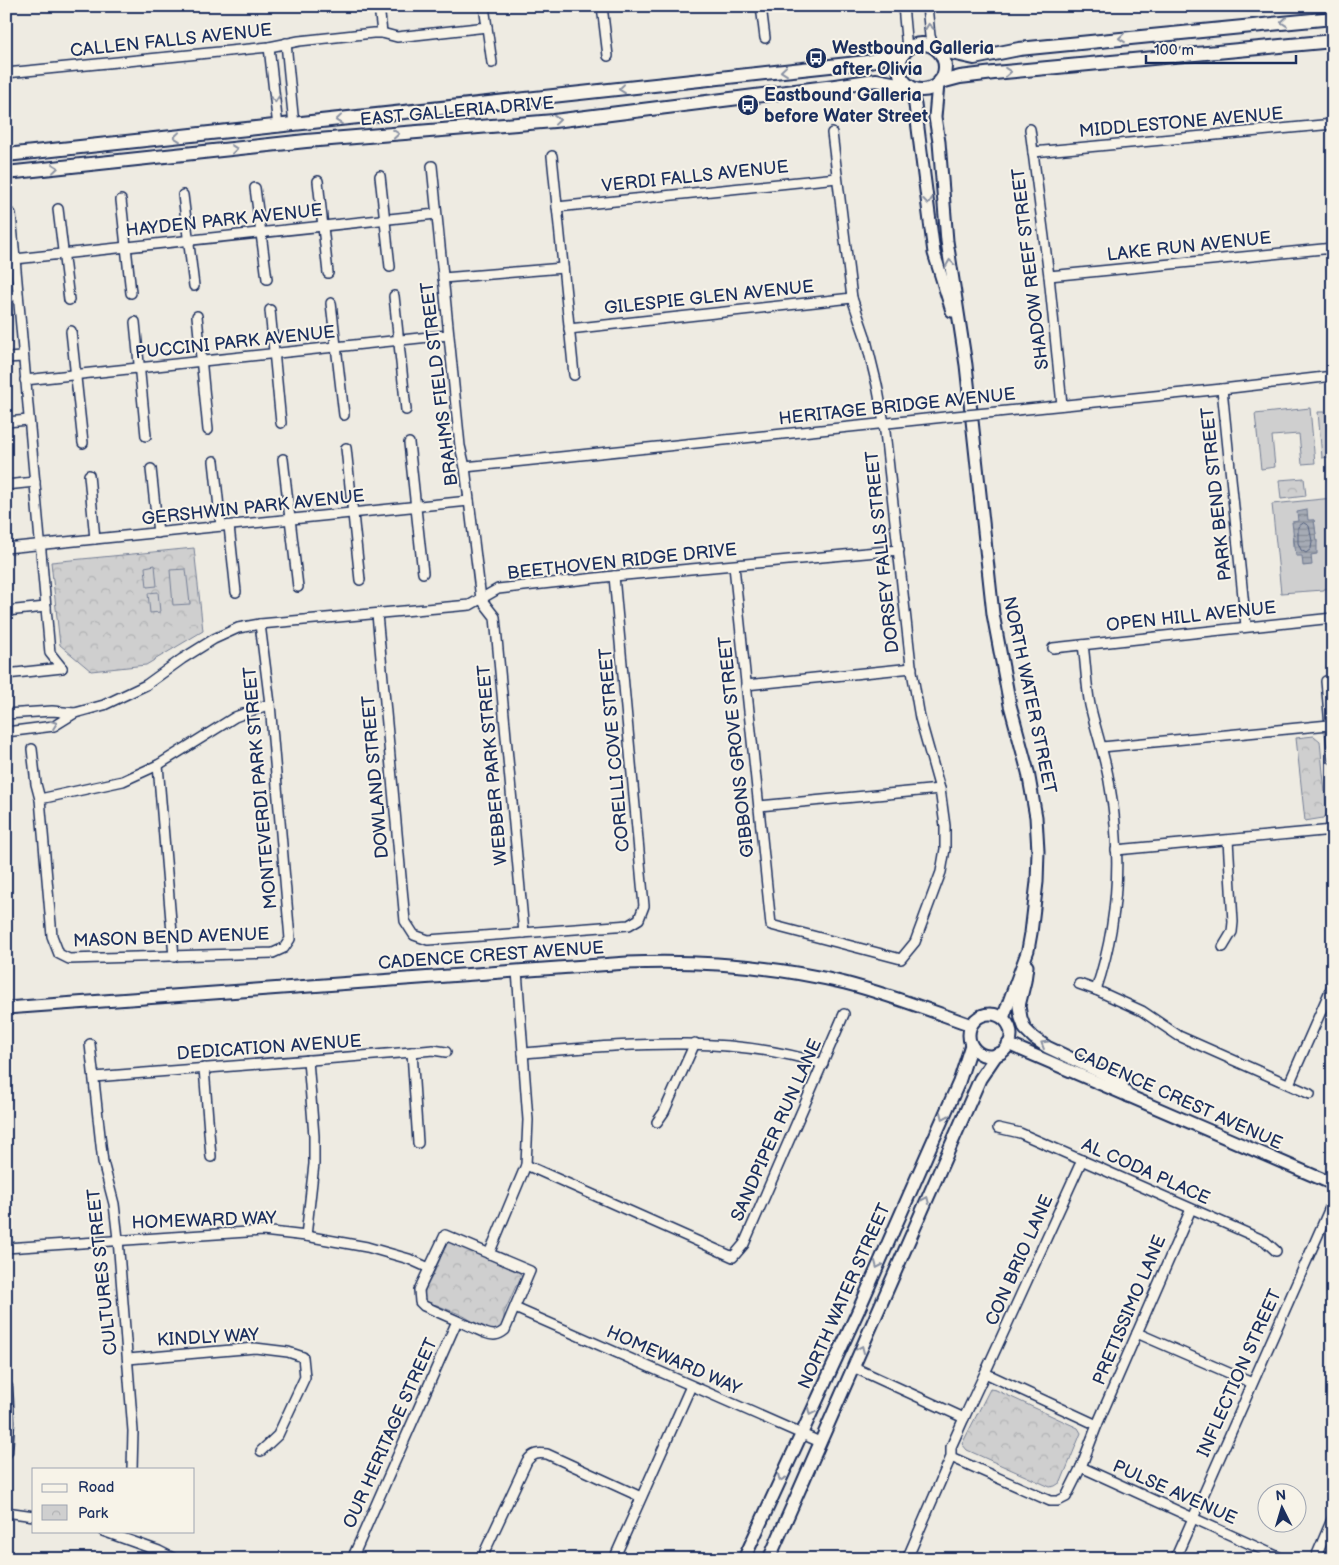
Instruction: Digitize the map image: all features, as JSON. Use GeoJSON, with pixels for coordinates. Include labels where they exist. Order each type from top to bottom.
{"type":"FeatureCollection","features":[{"type":"Feature","properties":{"kind":"main road"},"geometry":{"type":"LineString","coordinates":[[1333,18],[1019,49],[974,58],[927,44],[919,44],[906,51],[899,64],[899,72],[909,87],[920,91],[928,90],[940,83],[994,73],[1333,41]]}},
{"type":"Feature","properties":{"kind":"main road"},"geometry":{"type":"LineString","coordinates":[[936,48],[944,59],[946,67],[945,75],[940,83]]}},
{"type":"Feature","properties":{"kind":"main road","name":"EAST GALLERIA DRIVE"},"geometry":{"type":"LineString","coordinates":[[6,155],[867,62],[906,51]]}},
{"type":"Feature","properties":{"kind":"main road","name":"EAST GALLERIA DRIVE"},"geometry":{"type":"LineString","coordinates":[[6,173],[306,141],[564,120],[836,86],[867,80],[909,87]]}},
{"type":"Feature","properties":{"kind":"street"},"geometry":{"type":"LineString","coordinates":[[379,6],[382,33]]}},
{"type":"Feature","properties":{"kind":"street"},"geometry":{"type":"LineString","coordinates":[[484,6],[492,63]]}},
{"type":"Feature","properties":{"kind":"street"},"geometry":{"type":"LineString","coordinates":[[602,6],[608,56]]}},
{"type":"Feature","properties":{"kind":"street"},"geometry":{"type":"LineString","coordinates":[[762,6],[766,38]]}},
{"type":"Feature","properties":{"kind":"street"},"geometry":{"type":"LineString","coordinates":[[903,6],[906,51]]}},
{"type":"Feature","properties":{"kind":"street"},"geometry":{"type":"LineString","coordinates":[[927,6],[930,36],[936,48]]}},
{"type":"Feature","properties":{"kind":"street","name":"CALLEN FALLS AVENUE"},"geometry":{"type":"LineString","coordinates":[[6,73],[269,47],[286,43],[382,33],[397,36],[487,28]]}},
{"type":"Feature","properties":{"kind":"street"},"geometry":{"type":"LineString","coordinates":[[286,43],[294,125]]}},
{"type":"Feature","properties":{"kind":"street"},"geometry":{"type":"LineString","coordinates":[[269,47],[278,127]]}},
{"type":"Feature","properties":{"kind":"street","name":"NORTH WATER STREET"},"geometry":{"type":"LineString","coordinates":[[940,83],[935,98],[934,117],[939,142],[947,241],[962,346],[993,614],[1010,705],[1028,772],[1036,817],[1038,882],[1034,915],[1028,950],[1003,1018]]}},
{"type":"Feature","properties":{"kind":"street","name":"NORTH WATER STREET"},"geometry":{"type":"LineString","coordinates":[[909,87],[916,105],[934,253],[962,346]]}},
{"type":"Feature","properties":{"kind":"street","name":"MIDDLESTONE AVENUE"},"geometry":{"type":"LineString","coordinates":[[1033,152],[1333,124]]}},
{"type":"Feature","properties":{"kind":"street","name":"SHADOW REEF STREET"},"geometry":{"type":"LineString","coordinates":[[1030,129],[1062,405]]}},
{"type":"Feature","properties":{"kind":"street","name":"DORSEY FALLS STREET"},"geometry":{"type":"LineString","coordinates":[[771,925],[900,959],[915,942],[941,872],[944,849],[945,826],[940,790],[920,718],[912,668],[884,423],[878,385],[865,336],[852,298],[832,133]]}},
{"type":"Feature","properties":{"kind":"street"},"geometry":{"type":"LineString","coordinates":[[552,156],[574,375]]}},
{"type":"Feature","properties":{"kind":"street","name":"BRAHMS FIELD STREET"},"geometry":{"type":"LineString","coordinates":[[432,166],[460,446],[465,467],[481,599]]}},
{"type":"Feature","properties":{"kind":"street"},"geometry":{"type":"LineString","coordinates":[[380,176],[390,267]]}},
{"type":"Feature","properties":{"kind":"street","name":"VERDI FALLS AVENUE"},"geometry":{"type":"LineString","coordinates":[[557,207],[836,178]]}},
{"type":"Feature","properties":{"kind":"street"},"geometry":{"type":"LineString","coordinates":[[318,182],[328,273]]}},
{"type":"Feature","properties":{"kind":"street"},"geometry":{"type":"LineString","coordinates":[[255,188],[267,279]]}},
{"type":"Feature","properties":{"kind":"street"},"geometry":{"type":"LineString","coordinates":[[183,195],[194,286]]}},
{"type":"Feature","properties":{"kind":"street"},"geometry":{"type":"LineString","coordinates":[[120,200],[131,293]]}},
{"type":"Feature","properties":{"kind":"street"},"geometry":{"type":"LineString","coordinates":[[58,209],[68,300]]}},
{"type":"Feature","properties":{"kind":"street"},"geometry":{"type":"LineString","coordinates":[[6,674],[62,668],[50,653],[15,259],[9,233],[11,214]]}},
{"type":"Feature","properties":{"kind":"street","name":"HAYDEN PARK AVENUE"},"geometry":{"type":"LineString","coordinates":[[15,259],[436,214]]}},
{"type":"Feature","properties":{"kind":"street","name":"LAKE RUN AVENUE"},"geometry":{"type":"LineString","coordinates":[[1048,276],[1333,248]]}},
{"type":"Feature","properties":{"kind":"street"},"geometry":{"type":"LineString","coordinates":[[443,278],[563,268]]}},
{"type":"Feature","properties":{"kind":"street"},"geometry":{"type":"LineString","coordinates":[[6,296],[18,295]]}},
{"type":"Feature","properties":{"kind":"street"},"geometry":{"type":"LineString","coordinates":[[394,296],[406,410]]}},
{"type":"Feature","properties":{"kind":"street","name":"GILESPIE GLEN AVENUE"},"geometry":{"type":"LineString","coordinates":[[569,329],[852,298]]}},
{"type":"Feature","properties":{"kind":"street"},"geometry":{"type":"LineString","coordinates":[[331,302],[344,415]]}},
{"type":"Feature","properties":{"kind":"street"},"geometry":{"type":"LineString","coordinates":[[270,310],[280,423]]}},
{"type":"Feature","properties":{"kind":"street"},"geometry":{"type":"LineString","coordinates":[[197,316],[208,430]]}},
{"type":"Feature","properties":{"kind":"street"},"geometry":{"type":"LineString","coordinates":[[135,322],[146,436]]}},
{"type":"Feature","properties":{"kind":"street"},"geometry":{"type":"LineString","coordinates":[[71,331],[83,442]]}},
{"type":"Feature","properties":{"kind":"street","name":"PUCCINI PARK AVENUE"},"geometry":{"type":"LineString","coordinates":[[25,380],[448,335]]}},
{"type":"Feature","properties":{"kind":"street"},"geometry":{"type":"LineString","coordinates":[[6,358],[23,357]]}},
{"type":"Feature","properties":{"kind":"street","name":"HERITAGE BRIDGE AVENUE"},"geometry":{"type":"LineString","coordinates":[[465,467],[1333,376]]}},
{"type":"Feature","properties":{"kind":"street","name":"PARK BEND STREET"},"geometry":{"type":"LineString","coordinates":[[1222,389],[1246,626]]}},
{"type":"Feature","properties":{"kind":"street"},"geometry":{"type":"LineString","coordinates":[[6,422],[29,420]]}},
{"type":"Feature","properties":{"kind":"street"},"geometry":{"type":"LineString","coordinates":[[409,443],[424,574]]}},
{"type":"Feature","properties":{"kind":"street"},"geometry":{"type":"LineString","coordinates":[[346,448],[360,580]]}},
{"type":"Feature","properties":{"kind":"street"},"geometry":{"type":"LineString","coordinates":[[283,459],[298,587]]}},
{"type":"Feature","properties":{"kind":"street"},"geometry":{"type":"LineString","coordinates":[[214,461],[236,592]]}},
{"type":"Feature","properties":{"kind":"street"},"geometry":{"type":"LineString","coordinates":[[151,469],[158,533]]}},
{"type":"Feature","properties":{"kind":"street"},"geometry":{"type":"LineString","coordinates":[[89,475],[95,539]]}},
{"type":"Feature","properties":{"kind":"street"},"geometry":{"type":"LineString","coordinates":[[6,485],[35,482]]}},
{"type":"Feature","properties":{"kind":"street","name":"GERSHWIN PARK AVENUE"},"geometry":{"type":"LineString","coordinates":[[6,548],[469,501]]}},
{"type":"Feature","properties":{"kind":"street","name":"BEETHOVEN RIDGE DRIVE"},"geometry":{"type":"LineString","coordinates":[[6,732],[54,726],[75,714],[104,705],[146,685],[214,639],[238,628],[260,624],[470,605],[498,589],[614,576],[898,550]]}},
{"type":"Feature","properties":{"kind":"street","name":"GIBBONS GROVE STREET"},"geometry":{"type":"LineString","coordinates":[[734,566],[771,925]]}},
{"type":"Feature","properties":{"kind":"street","name":"CORELLI COVE STREET"},"geometry":{"type":"LineString","coordinates":[[524,933],[629,925],[639,919],[644,906],[614,576]]}},
{"type":"Feature","properties":{"kind":"street","name":"WEBBER PARK STREET"},"geometry":{"type":"LineString","coordinates":[[481,599],[495,617],[524,933]]}},
{"type":"Feature","properties":{"kind":"street"},"geometry":{"type":"LineString","coordinates":[[6,610],[46,606]]}},
{"type":"Feature","properties":{"kind":"street","name":"DOWLAND STREET"},"geometry":{"type":"LineString","coordinates":[[377,614],[405,921],[414,935],[428,940],[524,933]]}},
{"type":"Feature","properties":{"kind":"street","name":"OPEN HILL AVENUE"},"geometry":{"type":"LineString","coordinates":[[1053,648],[1333,618]]}},
{"type":"Feature","properties":{"kind":"street","name":"MONTEVERDI PARK STREET"},"geometry":{"type":"LineString","coordinates":[[260,624],[270,704],[290,939],[284,948]]}},
{"type":"Feature","properties":{"kind":"street"},"geometry":{"type":"LineString","coordinates":[[1083,645],[1087,684],[1110,786],[1116,850],[1115,906],[1105,960],[1096,990]]}},
{"type":"Feature","properties":{"kind":"street"},"geometry":{"type":"LineString","coordinates":[[746,685],[912,668]]}},
{"type":"Feature","properties":{"kind":"street"},"geometry":{"type":"LineString","coordinates":[[1326,681],[1333,759]]}},
{"type":"Feature","properties":{"kind":"street"},"geometry":{"type":"LineString","coordinates":[[32,749],[36,784],[40,799],[84,791],[123,781],[158,765],[235,717],[270,704]]}},
{"type":"Feature","properties":{"kind":"street","name":"BEETHOVEN RIDGE DRIVE"},"geometry":{"type":"LineString","coordinates":[[6,714],[52,711],[75,714]]}},
{"type":"Feature","properties":{"kind":"street"},"geometry":{"type":"LineString","coordinates":[[1102,747],[1329,725]]}},
{"type":"Feature","properties":{"kind":"street"},"geometry":{"type":"LineString","coordinates":[[158,765],[174,957]]}},
{"type":"Feature","properties":{"kind":"street"},"geometry":{"type":"LineString","coordinates":[[759,806],[940,790]]}},
{"type":"Feature","properties":{"kind":"street","name":"MASON BEND AVENUE"},"geometry":{"type":"LineString","coordinates":[[40,799],[52,936],[60,954],[69,959],[174,957],[273,953],[284,948]]}},
{"type":"Feature","properties":{"kind":"street"},"geometry":{"type":"LineString","coordinates":[[1116,850],[1333,830]]}},
{"type":"Feature","properties":{"kind":"street"},"geometry":{"type":"LineString","coordinates":[[1224,947],[1232,932],[1233,922],[1228,840]]}},
{"type":"Feature","properties":{"kind":"street"},"geometry":{"type":"LineString","coordinates":[[1028,950],[1026,981],[1019,1006],[1025,1029],[1047,1047],[1119,1081],[1128,1096]]}},
{"type":"Feature","properties":{"kind":"street","name":"CADENCE CREST AVENUE"},"geometry":{"type":"LineString","coordinates":[[6,1008],[653,962],[712,963],[756,967],[844,983],[904,1001],[971,1025]]}},
{"type":"Feature","properties":{"kind":"street"},"geometry":{"type":"LineString","coordinates":[[489,1254],[526,1165],[528,1120],[517,971]]}},
{"type":"Feature","properties":{"kind":"street"},"geometry":{"type":"LineString","coordinates":[[1079,984],[1142,1011],[1179,1036],[1310,1094]]}},
{"type":"Feature","properties":{"kind":"street"},"geometry":{"type":"LineString","coordinates":[[1289,1084],[1333,984]]}},
{"type":"Feature","properties":{"kind":"street","name":"SANDPIPER RUN LANE"},"geometry":{"type":"LineString","coordinates":[[526,1165],[733,1256],[744,1244],[844,1014]]}},
{"type":"Feature","properties":{"kind":"street"},"geometry":{"type":"LineString","coordinates":[[989,1014],[1003,1018],[1010,1030],[1008,1044],[997,1054],[980,1053],[971,1045],[969,1038],[971,1025],[976,1018],[982,1015],[989,1014]]}},
{"type":"Feature","properties":{"kind":"street"},"geometry":{"type":"LineString","coordinates":[[523,1053],[612,1046],[696,1043],[734,1046],[794,1055],[823,1064]]}},
{"type":"Feature","properties":{"kind":"street"},"geometry":{"type":"LineString","coordinates":[[657,1122],[664,1112],[696,1043]]}},
{"type":"Feature","properties":{"kind":"street","name":"CULTURES STREET"},"geometry":{"type":"LineString","coordinates":[[90,1044],[102,1154],[114,1204],[118,1240],[133,1430],[132,1468]]}},
{"type":"Feature","properties":{"kind":"street","name":"CADENCE CREST AVENUE"},"geometry":{"type":"LineString","coordinates":[[1008,1044],[1333,1184]]}},
{"type":"Feature","properties":{"kind":"street","name":"NORTH WATER STREET"},"geometry":{"type":"LineString","coordinates":[[744,1559],[859,1308],[959,1082],[971,1045]]}},
{"type":"Feature","properties":{"kind":"street","name":"DEDICATION AVENUE"},"geometry":{"type":"LineString","coordinates":[[94,1077],[433,1050],[446,1052]]}},
{"type":"Feature","properties":{"kind":"street"},"geometry":{"type":"LineString","coordinates":[[412,1052],[418,1143]]}},
{"type":"Feature","properties":{"kind":"street","name":"NORTH WATER STREET"},"geometry":{"type":"LineString","coordinates":[[769,1559],[983,1073],[997,1054]]}},
{"type":"Feature","properties":{"kind":"street"},"geometry":{"type":"LineString","coordinates":[[306,1236],[314,1164],[314,1136],[308,1060]]}},
{"type":"Feature","properties":{"kind":"street"},"geometry":{"type":"LineString","coordinates":[[204,1068],[211,1157]]}},
{"type":"Feature","properties":{"kind":"street","name":"AL CODA PLACE"},"geometry":{"type":"LineString","coordinates":[[998,1128],[1020,1132],[1265,1241],[1276,1251]]}},
{"type":"Feature","properties":{"kind":"street","name":"CON BRIO LANE"},"geometry":{"type":"LineString","coordinates":[[985,1373],[1082,1160]]}},
{"type":"Feature","properties":{"kind":"street","name":"INFLECTION STREET"},"geometry":{"type":"LineString","coordinates":[[1175,1559],[1333,1201]]}},
{"type":"Feature","properties":{"kind":"street","name":"PRETISSIMO LANE"},"geometry":{"type":"LineString","coordinates":[[1097,1425],[1191,1209]]}},
{"type":"Feature","properties":{"kind":"street","name":"HOMEWARD WAY"},"geometry":{"type":"LineString","coordinates":[[6,1248],[263,1232],[306,1236],[367,1247],[409,1259],[429,1268]]}},
{"type":"Feature","properties":{"kind":"street"},"geometry":{"type":"LineString","coordinates":[[445,1235],[489,1254],[530,1271],[505,1330],[499,1334],[492,1335],[484,1333],[424,1306],[420,1302],[419,1290],[445,1235]]}},
{"type":"Feature","properties":{"kind":"street","name":"HOMEWARD WAY"},"geometry":{"type":"LineString","coordinates":[[515,1308],[820,1442]]}},
{"type":"Feature","properties":{"kind":"street","name":"OUR HERITAGE STREET"},"geometry":{"type":"LineString","coordinates":[[352,1559],[457,1321]]}},
{"type":"Feature","properties":{"kind":"street"},"geometry":{"type":"LineString","coordinates":[[1137,1333],[1252,1383]]}},
{"type":"Feature","properties":{"kind":"street","name":"KINDLY WAY"},"geometry":{"type":"LineString","coordinates":[[128,1359],[255,1348],[288,1352],[303,1357],[305,1377],[278,1435],[262,1451]]}},
{"type":"Feature","properties":{"kind":"street"},"geometry":{"type":"LineString","coordinates":[[853,1367],[964,1418]]}},
{"type":"Feature","properties":{"kind":"street"},"geometry":{"type":"LineString","coordinates":[[907,1559],[951,1457],[951,1447],[985,1373],[1097,1425],[1066,1497],[1058,1501],[1050,1501],[951,1457]]}},
{"type":"Feature","properties":{"kind":"street"},"geometry":{"type":"LineString","coordinates":[[614,1559],[691,1386]]}},
{"type":"Feature","properties":{"kind":"street"},"geometry":{"type":"LineString","coordinates":[[6,1387],[8,1422],[6,1452]]}},
{"type":"Feature","properties":{"kind":"street"},"geometry":{"type":"LineString","coordinates":[[484,1559],[527,1461],[531,1456],[539,1453],[547,1454],[641,1497]]}},
{"type":"Feature","properties":{"kind":"street","name":"PULSE AVENUE"},"geometry":{"type":"LineString","coordinates":[[1080,1468],[1283,1559]]}},
{"type":"Feature","properties":{"kind":"street"},"geometry":{"type":"LineString","coordinates":[[6,1512],[32,1516]]}},
{"type":"Feature","properties":{"kind":"street"},"geometry":{"type":"LineString","coordinates":[[1315,1559],[1333,1517]]}},
{"type":"Feature","properties":{"kind":"street"},"geometry":{"type":"LineString","coordinates":[[110,1532],[123,1534],[174,1559]]}},
{"type":"Feature","properties":{"kind":"green space"},"geometry":{"type":"Polygon","coordinates":[[[1310,408],[1315,463],[1302,464],[1299,434],[1272,436],[1275,467],[1261,469],[1255,414],[1310,408]]]}},
{"type":"Feature","properties":{"kind":"green space"},"geometry":{"type":"Polygon","coordinates":[[[1318,412],[1325,412],[1329,457],[1322,458],[1318,412]]]}},
{"type":"Feature","properties":{"kind":"green space"},"geometry":{"type":"Polygon","coordinates":[[[1304,478],[1306,496],[1281,499],[1279,480],[1304,478]]]}},
{"type":"Feature","properties":{"kind":"green space"},"geometry":{"type":"Polygon","coordinates":[[[1333,498],[1333,509],[1330,509],[1333,533],[1333,588],[1281,593],[1272,504],[1333,498]],[[1314,520],[1298,522],[1293,534],[1294,546],[1311,555],[1317,542],[1314,520]]]}},
{"type":"Feature","properties":{"kind":"green space"},"geometry":{"type":"Polygon","coordinates":[[[194,548],[203,631],[146,665],[91,671],[60,645],[51,562],[194,548]]]}},
{"type":"Feature","properties":{"kind":"green space"},"geometry":{"type":"Polygon","coordinates":[[[155,565],[157,586],[147,587],[145,567],[155,565]]]}},
{"type":"Feature","properties":{"kind":"green space"},"geometry":{"type":"Polygon","coordinates":[[[186,569],[190,604],[173,605],[170,570],[186,569]]]}},
{"type":"Feature","properties":{"kind":"green space"},"geometry":{"type":"Polygon","coordinates":[[[158,592],[160,612],[150,613],[148,593],[158,592]]]}},
{"type":"Feature","properties":{"kind":"green space"},"geometry":{"type":"Polygon","coordinates":[[[1314,736],[1320,741],[1327,814],[1323,818],[1305,821],[1296,738],[1314,736]]]}},
{"type":"Feature","properties":{"kind":"green space"},"geometry":{"type":"Polygon","coordinates":[[[451,1241],[518,1270],[522,1277],[521,1284],[516,1286],[504,1313],[503,1322],[495,1331],[486,1329],[462,1315],[430,1304],[424,1298],[424,1293],[438,1265],[444,1246],[451,1241]]]}},
{"type":"Feature","properties":{"kind":"green space"},"geometry":{"type":"Polygon","coordinates":[[[990,1389],[996,1390],[1078,1428],[1081,1433],[1061,1482],[1050,1487],[967,1450],[962,1444],[990,1389]]]}},
{"type":"Feature","properties":{"kind":"water"},"geometry":{"type":"Polygon","coordinates":[[[1307,510],[1308,520],[1314,520],[1317,554],[1311,555],[1312,565],[1303,566],[1302,556],[1296,556],[1292,522],[1298,521],[1297,512],[1307,510]]]}},
{"type":"Feature","properties":{"kind":"place","name":"Westbound Galleria after Olivia"},"geometry":{"type":"Point","coordinates":[816,58]}},
{"type":"Feature","properties":{"kind":"place","name":"Eastbound Galleria before Water Street"},"geometry":{"type":"Point","coordinates":[748,105]}}]}
